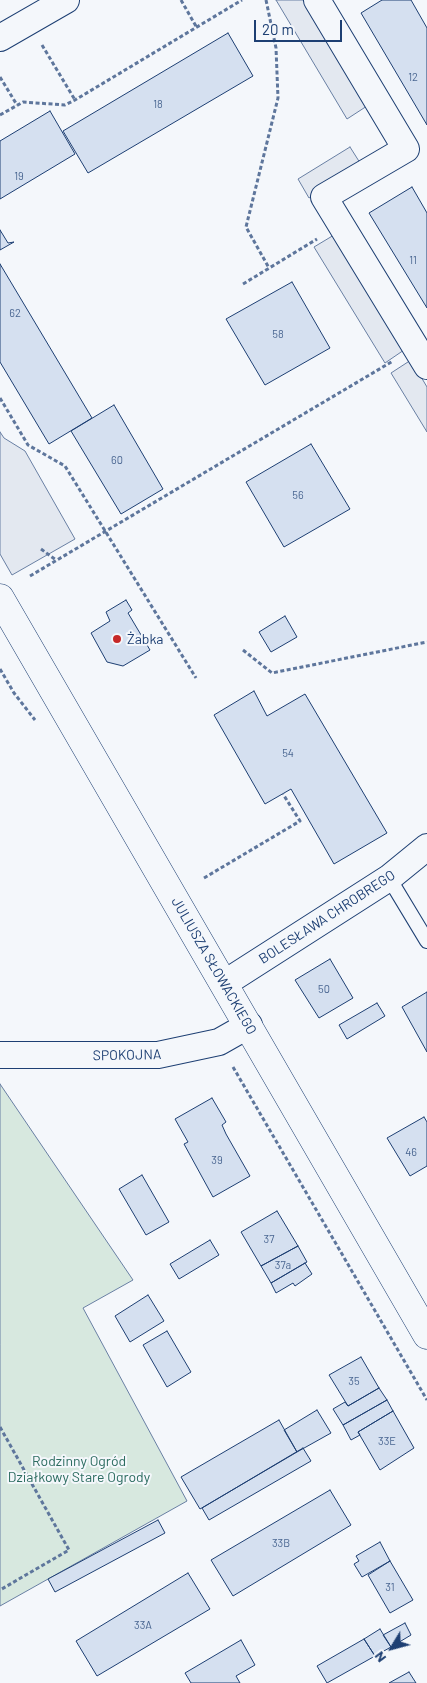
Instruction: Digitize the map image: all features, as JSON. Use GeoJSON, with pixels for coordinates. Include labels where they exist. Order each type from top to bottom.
{"type":"FeatureCollection","features":[{"type":"Feature","properties":{"kind":"street"},"geometry":{"type":"LineString","coordinates":[[0,38],[66,0]]}},
{"type":"Feature","properties":{"kind":"street"},"geometry":{"type":"LineString","coordinates":[[317,0],[406,148],[324,197],[421,357]]}},
{"type":"Feature","properties":{"kind":"street","name":"JULIUSZA SŁOWACKIEGO"},"geometry":{"type":"LineString","coordinates":[[0,598],[225,983],[427,1335]]}},
{"type":"Feature","properties":{"kind":"street","name":"BOLESŁAWA CHROBREGO"},"geometry":{"type":"LineString","coordinates":[[225,983],[389,878],[427,847]]}},
{"type":"Feature","properties":{"kind":"street","name":"SPOKOJNA"},"geometry":{"type":"LineString","coordinates":[[0,1055],[158,1055],[219,1042],[249,1025]]}},
{"type":"Feature","properties":{"kind":"lane"},"geometry":{"type":"LineString","coordinates":[[389,878],[427,941]]}},
{"type":"Feature","properties":{"kind":"path"},"geometry":{"type":"LineString","coordinates":[[181,0],[197,28]]}},
{"type":"Feature","properties":{"kind":"path"},"geometry":{"type":"LineString","coordinates":[[0,115],[23,102],[65,105],[76,100],[242,0]]}},
{"type":"Feature","properties":{"kind":"path"},"geometry":{"type":"LineString","coordinates":[[266,0],[276,48],[278,98],[246,227],[269,268]]}},
{"type":"Feature","properties":{"kind":"path"},"geometry":{"type":"LineString","coordinates":[[40,42],[76,100]]}},
{"type":"Feature","properties":{"kind":"path"},"geometry":{"type":"LineString","coordinates":[[0,77],[17,105]]}},
{"type":"Feature","properties":{"kind":"path"},"geometry":{"type":"LineString","coordinates":[[243,284],[341,224]]}},
{"type":"Feature","properties":{"kind":"path"},"geometry":{"type":"LineString","coordinates":[[30,576],[421,357]]}},
{"type":"Feature","properties":{"kind":"path"},"geometry":{"type":"LineString","coordinates":[[0,398],[28,445],[65,466],[196,678]]}},
{"type":"Feature","properties":{"kind":"path"},"geometry":{"type":"LineString","coordinates":[[41,549],[56,560]]}},
{"type":"Feature","properties":{"kind":"path"},"geometry":{"type":"LineString","coordinates":[[243,650],[272,673],[427,642]]}},
{"type":"Feature","properties":{"kind":"path"},"geometry":{"type":"LineString","coordinates":[[0,669],[14,693],[37,723]]}},
{"type":"Feature","properties":{"kind":"path"},"geometry":{"type":"LineString","coordinates":[[204,878],[300,821],[283,794]]}},
{"type":"Feature","properties":{"kind":"path"},"geometry":{"type":"LineString","coordinates":[[230,1062],[427,1400]]}},
{"type":"Feature","properties":{"kind":"path"},"geometry":{"type":"LineString","coordinates":[[0,1428],[69,1550],[0,1590]]}},
{"type":"Feature","properties":{"kind":"green space","name":"Rodzinny Ogród Działkowy Stare Ogrody"},"geometry":{"type":"Polygon","coordinates":[[[0,1084],[133,1280],[83,1308],[187,1501],[0,1606],[0,1084]]]}},
{"type":"Feature","properties":{"kind":"shaded area"},"geometry":{"type":"Polygon","coordinates":[[[276,0],[303,0],[367,106],[347,119],[276,0]]]}},
{"type":"Feature","properties":{"kind":"shaded area"},"geometry":{"type":"Polygon","coordinates":[[[350,147],[362,166],[309,198],[298,179],[350,147]]]}},
{"type":"Feature","properties":{"kind":"shaded area"},"geometry":{"type":"Polygon","coordinates":[[[334,235],[404,350],[385,363],[314,247],[334,235]]]}},
{"type":"Feature","properties":{"kind":"shaded area"},"geometry":{"type":"Polygon","coordinates":[[[411,360],[427,387],[427,432],[391,373],[411,360]]]}},
{"type":"Feature","properties":{"kind":"shaded area"},"geometry":{"type":"Polygon","coordinates":[[[0,432],[4,438],[25,451],[75,539],[12,575],[0,554],[0,432]]]}},
{"type":"Feature","properties":{"kind":"building"},"geometry":{"type":"Polygon","coordinates":[[[382,0],[411,0],[427,28],[427,125],[361,13],[382,0]]]}},
{"type":"Feature","properties":{"kind":"building"},"geometry":{"type":"Polygon","coordinates":[[[228,33],[253,76],[88,173],[63,131],[228,33]]]}},
{"type":"Feature","properties":{"kind":"building"},"geometry":{"type":"Polygon","coordinates":[[[50,111],[75,154],[0,199],[0,141],[50,111]]]}},
{"type":"Feature","properties":{"kind":"building"},"geometry":{"type":"Polygon","coordinates":[[[412,187],[427,213],[427,308],[369,213],[412,187]]]}},
{"type":"Feature","properties":{"kind":"building"},"geometry":{"type":"Polygon","coordinates":[[[0,230],[8,243],[14,242],[0,250],[0,230]]]}},
{"type":"Feature","properties":{"kind":"building"},"geometry":{"type":"Polygon","coordinates":[[[0,264],[92,418],[49,444],[0,362],[0,264]]]}},
{"type":"Feature","properties":{"kind":"building"},"geometry":{"type":"Polygon","coordinates":[[[292,282],[330,348],[265,385],[226,319],[292,282]]]}},
{"type":"Feature","properties":{"kind":"building"},"geometry":{"type":"Polygon","coordinates":[[[114,405],[163,489],[121,514],[71,431],[114,405]]]}},
{"type":"Feature","properties":{"kind":"building"},"geometry":{"type":"Polygon","coordinates":[[[311,444],[350,509],[284,547],[246,482],[311,444]]]}},
{"type":"Feature","properties":{"kind":"building"},"geometry":{"type":"Polygon","coordinates":[[[126,600],[132,610],[128,613],[150,650],[123,666],[107,662],[91,633],[110,621],[106,612],[126,600]]]}},
{"type":"Feature","properties":{"kind":"building"},"geometry":{"type":"Polygon","coordinates":[[[285,616],[297,637],[271,652],[259,632],[285,616]]]}},
{"type":"Feature","properties":{"kind":"building"},"geometry":{"type":"Polygon","coordinates":[[[254,691],[267,716],[305,694],[387,833],[334,864],[291,789],[265,804],[214,715],[254,691]]]}},
{"type":"Feature","properties":{"kind":"building"},"geometry":{"type":"Polygon","coordinates":[[[330,959],[353,998],[319,1018],[295,980],[330,959]]]}},
{"type":"Feature","properties":{"kind":"building"},"geometry":{"type":"Polygon","coordinates":[[[427,992],[427,1052],[402,1007],[427,992]]]}},
{"type":"Feature","properties":{"kind":"building"},"geometry":{"type":"Polygon","coordinates":[[[377,1003],[385,1016],[347,1039],[339,1025],[377,1003]]]}},
{"type":"Feature","properties":{"kind":"building"},"geometry":{"type":"Polygon","coordinates":[[[212,1098],[226,1122],[222,1125],[226,1134],[250,1176],[213,1197],[184,1144],[188,1142],[175,1119],[212,1098]]]}},
{"type":"Feature","properties":{"kind":"building"},"geometry":{"type":"Polygon","coordinates":[[[424,1117],[427,1122],[427,1166],[410,1176],[387,1138],[424,1117]]]}},
{"type":"Feature","properties":{"kind":"building"},"geometry":{"type":"Polygon","coordinates":[[[142,1175],[169,1222],[146,1235],[119,1189],[142,1175]]]}},
{"type":"Feature","properties":{"kind":"building"},"geometry":{"type":"Polygon","coordinates":[[[277,1211],[298,1246],[261,1266],[241,1232],[277,1211]]]}},
{"type":"Feature","properties":{"kind":"building"},"geometry":{"type":"Polygon","coordinates":[[[210,1240],[219,1255],[179,1279],[170,1264],[210,1240]]]}},
{"type":"Feature","properties":{"kind":"building"},"geometry":{"type":"Polygon","coordinates":[[[298,1246],[307,1262],[271,1283],[261,1266],[298,1246]]]}},
{"type":"Feature","properties":{"kind":"building"},"geometry":{"type":"Polygon","coordinates":[[[305,1263],[312,1274],[295,1286],[293,1283],[276,1293],[271,1283],[305,1263]]]}},
{"type":"Feature","properties":{"kind":"building"},"geometry":{"type":"Polygon","coordinates":[[[148,1295],[164,1321],[130,1342],[115,1316],[148,1295]]]}},
{"type":"Feature","properties":{"kind":"building"},"geometry":{"type":"Polygon","coordinates":[[[167,1331],[191,1372],[167,1387],[143,1345],[167,1331]]]}},
{"type":"Feature","properties":{"kind":"building"},"geometry":{"type":"Polygon","coordinates":[[[361,1357],[379,1388],[348,1406],[329,1375],[361,1357]]]}},
{"type":"Feature","properties":{"kind":"building"},"geometry":{"type":"Polygon","coordinates":[[[379,1388],[387,1400],[343,1425],[333,1409],[345,1402],[348,1406],[379,1388]]]}},
{"type":"Feature","properties":{"kind":"building"},"geometry":{"type":"Polygon","coordinates":[[[387,1400],[393,1411],[358,1432],[360,1435],[351,1440],[343,1425],[387,1400]]]}},
{"type":"Feature","properties":{"kind":"building"},"geometry":{"type":"Polygon","coordinates":[[[317,1410],[331,1433],[297,1452],[284,1430],[317,1410]]]}},
{"type":"Feature","properties":{"kind":"building"},"geometry":{"type":"Polygon","coordinates":[[[393,1411],[414,1448],[380,1470],[358,1432],[393,1411]]]}},
{"type":"Feature","properties":{"kind":"building"},"geometry":{"type":"Polygon","coordinates":[[[279,1420],[297,1452],[200,1509],[181,1477],[279,1420]]]}},
{"type":"Feature","properties":{"kind":"building"},"geometry":{"type":"Polygon","coordinates":[[[303,1448],[311,1461],[209,1520],[202,1508],[303,1448]]]}},
{"type":"Feature","properties":{"kind":"building"},"geometry":{"type":"Polygon","coordinates":[[[330,1490],[351,1525],[233,1596],[211,1560],[330,1490]]]}},
{"type":"Feature","properties":{"kind":"building"},"geometry":{"type":"Polygon","coordinates":[[[158,1520],[165,1533],[55,1592],[48,1579],[158,1520]]]}},
{"type":"Feature","properties":{"kind":"building"},"geometry":{"type":"Polygon","coordinates":[[[380,1542],[390,1561],[362,1577],[354,1564],[359,1561],[356,1556],[380,1542]]]}},
{"type":"Feature","properties":{"kind":"building"},"geometry":{"type":"Polygon","coordinates":[[[390,1561],[413,1600],[390,1613],[368,1575],[390,1561]]]}},
{"type":"Feature","properties":{"kind":"building"},"geometry":{"type":"Polygon","coordinates":[[[188,1573],[210,1609],[97,1676],[76,1641],[188,1573]]]}},
{"type":"Feature","properties":{"kind":"building"},"geometry":{"type":"Polygon","coordinates":[[[405,1623],[411,1635],[391,1647],[383,1635],[405,1623]]]}},
{"type":"Feature","properties":{"kind":"building"},"geometry":{"type":"Polygon","coordinates":[[[380,1629],[391,1647],[375,1656],[364,1639],[380,1629]]]}},
{"type":"Feature","properties":{"kind":"building"},"geometry":{"type":"Polygon","coordinates":[[[364,1639],[375,1656],[327,1683],[317,1666],[364,1639]]]}},
{"type":"Feature","properties":{"kind":"building"},"geometry":{"type":"Polygon","coordinates":[[[241,1640],[255,1665],[236,1676],[240,1683],[191,1683],[185,1673],[241,1640]]]}},
{"type":"Feature","properties":{"kind":"building"},"geometry":{"type":"Polygon","coordinates":[[[409,1672],[416,1683],[389,1683],[409,1672]]]}},
{"type":"Feature","properties":{"kind":"place","name":"Żabka"},"geometry":{"type":"Point","coordinates":[117,639]}}]}
